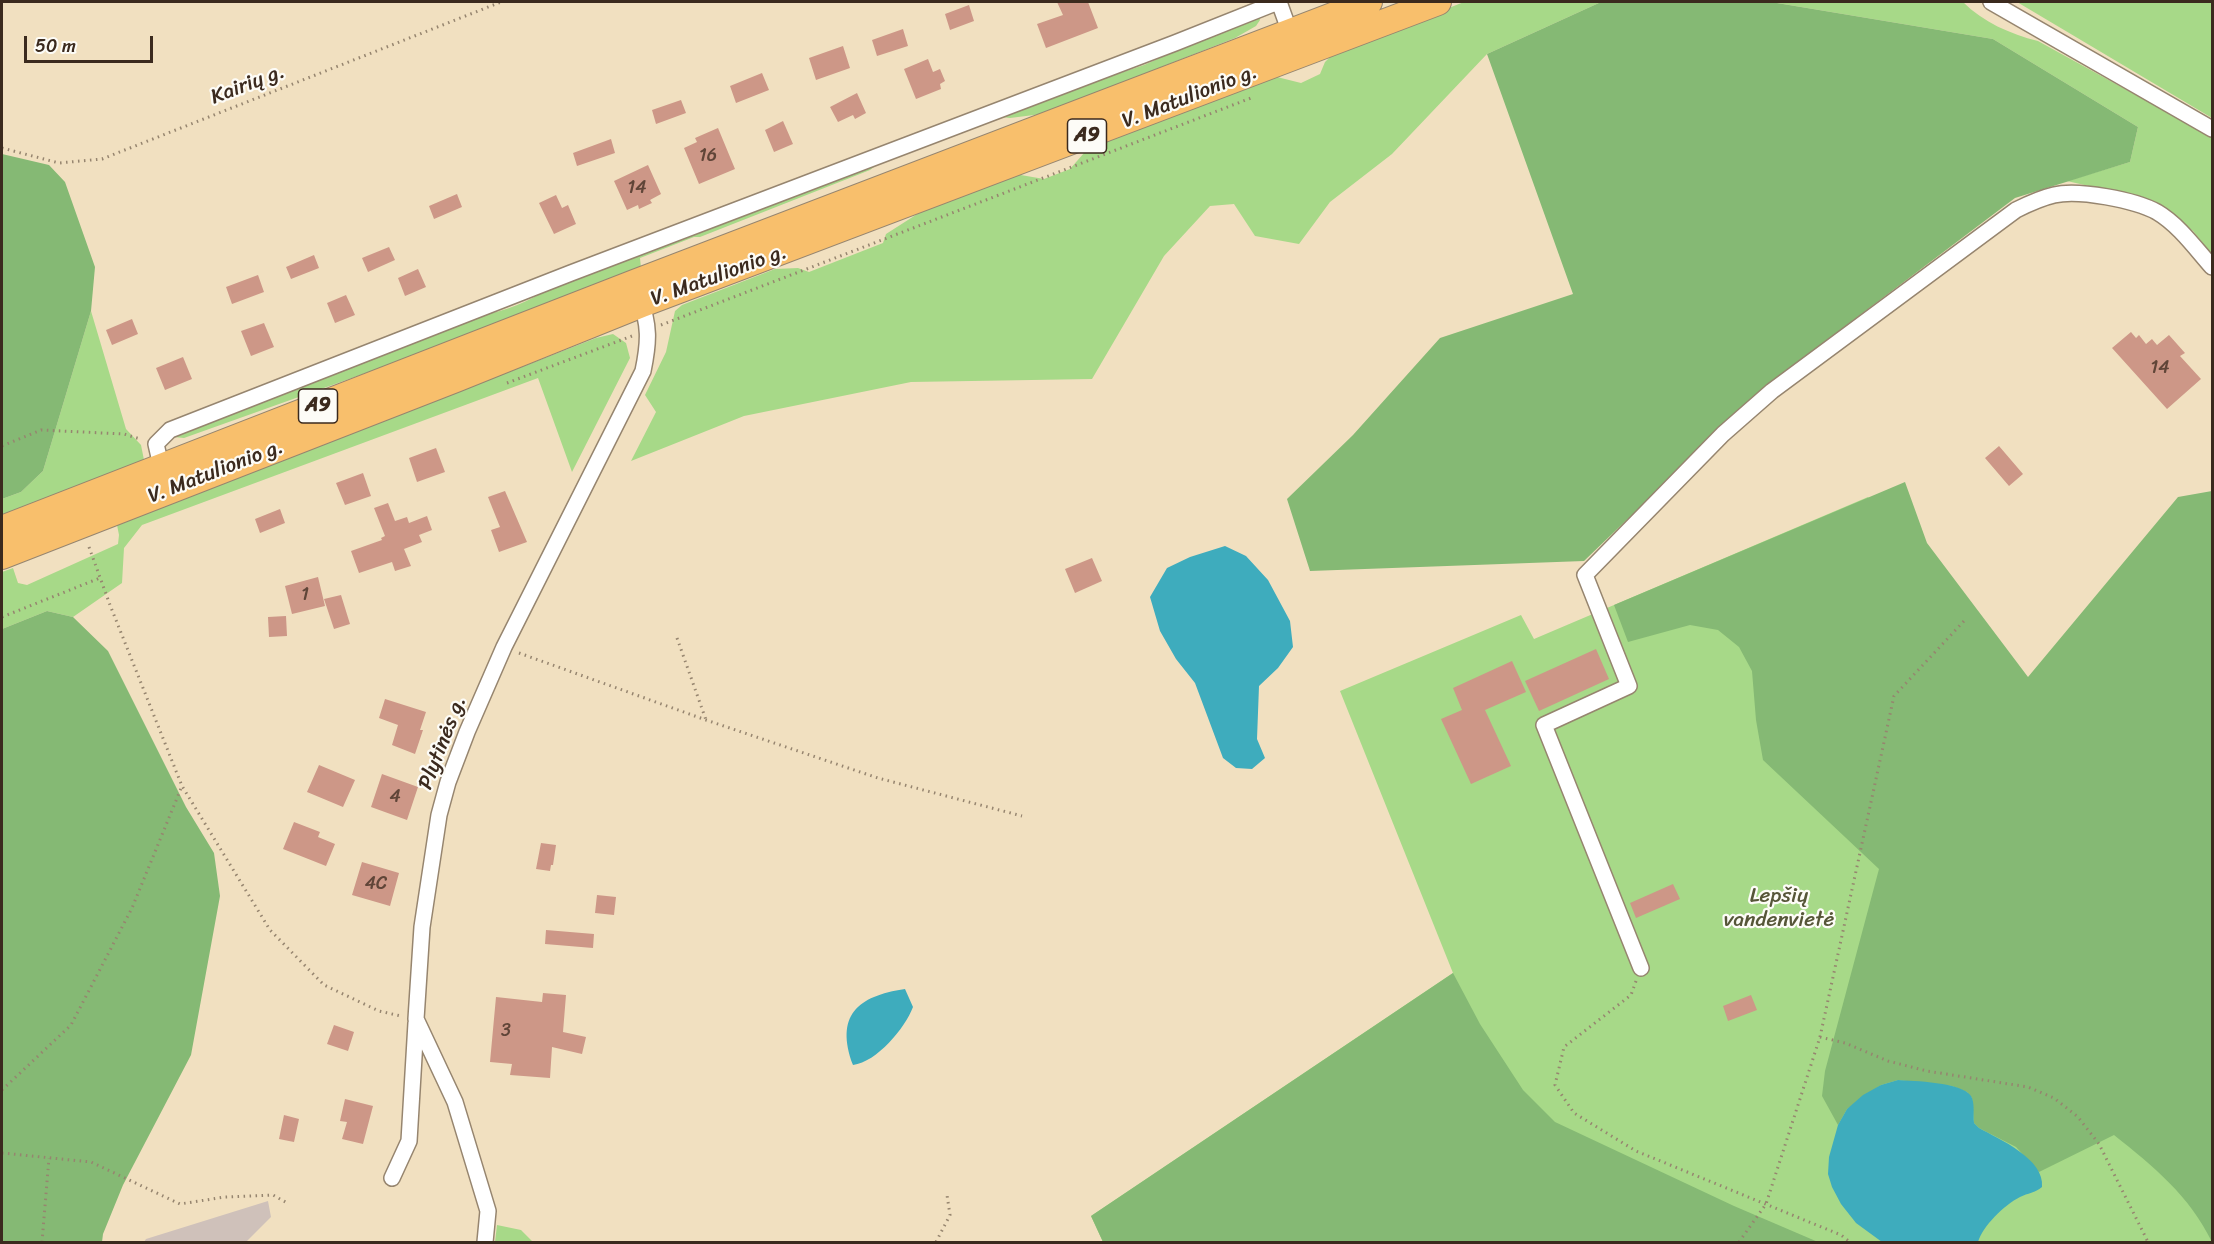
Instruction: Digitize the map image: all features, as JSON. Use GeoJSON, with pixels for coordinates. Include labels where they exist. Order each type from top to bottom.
{"type":"FeatureCollection","features":[{"type":"Feature","properties":{"kind":"highway","name":"V. Matulionio g."},"geometry":{"type":"LineString","coordinates":[[1294,43],[1369,2]]}},
{"type":"Feature","properties":{"kind":"highway","name":"V. Matulionio g."},"geometry":{"type":"LineString","coordinates":[[2,529],[159,455],[638,294],[1294,43],[1438,2]]}},
{"type":"Feature","properties":{"kind":"highway","name":"V. Matulionio g."},"geometry":{"type":"LineString","coordinates":[[2,556],[456,379],[638,294]]}},
{"type":"Feature","properties":{"kind":"street"},"geometry":{"type":"LineString","coordinates":[[159,455],[170,430],[581,269],[1278,2],[1294,43]]}},
{"type":"Feature","properties":{"kind":"street"},"geometry":{"type":"LineString","coordinates":[[1991,2],[2212,129]]}},
{"type":"Feature","properties":{"kind":"street"},"geometry":{"type":"LineString","coordinates":[[1641,968],[1544,725],[1629,686],[1585,575],[1723,434],[1772,391],[2016,210],[2055,194],[2075,192],[2138,203],[2158,213],[2179,230],[2212,267]]}},
{"type":"Feature","properties":{"kind":"street","name":"Plytinės g."},"geometry":{"type":"LineString","coordinates":[[484,1242],[488,1211],[455,1102],[416,1019],[422,927],[439,815],[448,782],[467,732],[504,647],[643,371],[648,330],[647,319],[638,294]]}},
{"type":"Feature","properties":{"kind":"street"},"geometry":{"type":"LineString","coordinates":[[392,1178],[409,1141],[416,1019]]}},
{"type":"Feature","properties":{"kind":"path","name":"Kairių g."},"geometry":{"type":"LineString","coordinates":[[2,148],[59,163],[102,159],[501,2]]}},
{"type":"Feature","properties":{"kind":"path"},"geometry":{"type":"LineString","coordinates":[[507,383],[1254,97]]}},
{"type":"Feature","properties":{"kind":"path"},"geometry":{"type":"LineString","coordinates":[[2,446],[41,430],[124,434],[159,455]]}},
{"type":"Feature","properties":{"kind":"path"},"geometry":{"type":"LineString","coordinates":[[89,547],[182,786],[270,930],[324,985],[379,1011],[416,1019]]}},
{"type":"Feature","properties":{"kind":"path"},"geometry":{"type":"LineString","coordinates":[[2,617],[100,578]]}},
{"type":"Feature","properties":{"kind":"path"},"geometry":{"type":"LineString","coordinates":[[1739,1242],[1766,1204],[1821,1037],[1894,696],[1964,621]]}},
{"type":"Feature","properties":{"kind":"path"},"geometry":{"type":"LineString","coordinates":[[677,638],[706,720]]}},
{"type":"Feature","properties":{"kind":"path"},"geometry":{"type":"LineString","coordinates":[[504,647],[706,720],[878,778],[1022,816]]}},
{"type":"Feature","properties":{"kind":"path"},"geometry":{"type":"LineString","coordinates":[[2,1090],[71,1025],[132,908],[182,786]]}},
{"type":"Feature","properties":{"kind":"path"},"geometry":{"type":"LineString","coordinates":[[1641,968],[1631,995],[1563,1047],[1555,1085],[1574,1113],[1636,1152],[1841,1235],[1850,1242]]}},
{"type":"Feature","properties":{"kind":"path"},"geometry":{"type":"LineString","coordinates":[[1821,1037],[1845,1043],[1888,1061],[1927,1071],[2028,1087],[2054,1098],[2078,1117],[2099,1144],[2148,1242]]}},
{"type":"Feature","properties":{"kind":"path"},"geometry":{"type":"LineString","coordinates":[[2,1153],[91,1162],[180,1204],[225,1197],[273,1195],[289,1204]]}},
{"type":"Feature","properties":{"kind":"path"},"geometry":{"type":"LineString","coordinates":[[42,1242],[49,1158]]}},
{"type":"Feature","properties":{"kind":"path"},"geometry":{"type":"LineString","coordinates":[[936,1242],[950,1215],[947,1195]]}},
{"type":"Feature","properties":{"kind":"shaded area"},"geometry":{"type":"Polygon","coordinates":[[[268,1201],[271,1217],[246,1242],[144,1242],[146,1239],[268,1201]]]}},
{"type":"Feature","properties":{"kind":"green space"},"geometry":{"type":"Polygon","coordinates":[[[1464,2],[1601,2],[1487,54],[1392,154],[1330,202],[1299,244],[1255,236],[1234,204],[1210,206],[1164,256],[1092,379],[911,382],[744,416],[631,461],[656,412],[645,395],[666,352],[675,311],[682,305],[775,269],[798,268],[809,272],[883,243],[886,234],[922,211],[1015,174],[1044,179],[1070,169],[1091,145],[1277,77],[1301,83],[1320,74],[1325,62],[1334,53],[1464,2]]]}},
{"type":"Feature","properties":{"kind":"green space"},"geometry":{"type":"Polygon","coordinates":[[[1601,2],[1771,2],[1993,39],[2138,127],[2130,162],[2015,198],[1766,386],[1584,561],[1310,571],[1287,499],[1353,435],[1440,338],[1573,294],[1487,54],[1601,2]]]}},
{"type":"Feature","properties":{"kind":"green space"},"geometry":{"type":"Polygon","coordinates":[[[1771,2],[1963,2],[1979,16],[2017,35],[2038,41],[2203,132],[2212,138],[2212,255],[2193,231],[2150,200],[2067,181],[2130,162],[2138,127],[1993,39],[1771,2]]]}},
{"type":"Feature","properties":{"kind":"green space"},"geometry":{"type":"Polygon","coordinates":[[[2017,2],[2212,2],[2212,118],[2017,2]]]}},
{"type":"Feature","properties":{"kind":"green space"},"geometry":{"type":"Polygon","coordinates":[[[1259,14],[1260,20],[1256,26],[1235,38],[1042,114],[1010,118],[993,116],[1144,65],[1259,14]]]}},
{"type":"Feature","properties":{"kind":"green space"},"geometry":{"type":"Polygon","coordinates":[[[2,154],[49,165],[65,182],[95,267],[91,311],[43,471],[21,492],[2,499],[2,154]]]}},
{"type":"Feature","properties":{"kind":"green space"},"geometry":{"type":"Polygon","coordinates":[[[887,157],[870,170],[700,237],[694,237],[640,258],[641,268],[419,354],[184,438],[174,437],[386,350],[481,315],[517,305],[550,288],[887,157]]]}},
{"type":"Feature","properties":{"kind":"green space"},"geometry":{"type":"Polygon","coordinates":[[[91,311],[126,429],[141,445],[144,460],[2,515],[2,499],[21,492],[43,471],[91,311]]]}},
{"type":"Feature","properties":{"kind":"green space"},"geometry":{"type":"Polygon","coordinates":[[[613,334],[626,343],[630,358],[572,472],[538,378],[142,525],[124,548],[122,583],[73,617],[47,611],[2,629],[2,572],[13,568],[18,583],[27,585],[118,544],[117,525],[596,338],[613,334]]]}},
{"type":"Feature","properties":{"kind":"green space"},"geometry":{"type":"Polygon","coordinates":[[[1905,482],[1927,543],[2028,677],[2178,497],[2212,491],[2212,1242],[2193,1210],[2181,1196],[2157,1171],[2114,1135],[2039,1172],[2016,1147],[1979,1128],[1974,1123],[1972,1098],[1967,1092],[1952,1086],[1898,1080],[1881,1085],[1847,1109],[1838,1125],[1822,1096],[1825,1071],[1879,869],[1763,760],[1756,720],[1752,671],[1739,647],[1718,630],[1690,625],[1628,642],[1614,605],[1905,482]]]}},
{"type":"Feature","properties":{"kind":"green space","name":"Lepšių vandenvietė"},"geometry":{"type":"Polygon","coordinates":[[[1868,497],[2027,689],[2212,537],[2212,1242],[1103,1242],[1091,1216],[1453,973],[1340,691],[1521,615],[1534,639],[1868,497]]]}},
{"type":"Feature","properties":{"kind":"green space"},"geometry":{"type":"Polygon","coordinates":[[[47,611],[73,617],[108,651],[186,807],[214,853],[220,896],[191,1055],[123,1185],[103,1234],[102,1242],[2,1242],[2,629],[47,611]]]}},
{"type":"Feature","properties":{"kind":"green space"},"geometry":{"type":"Polygon","coordinates":[[[1453,973],[1480,1024],[1523,1090],[1555,1122],[1734,1206],[1818,1242],[1103,1242],[1091,1216],[1453,973]]]}},
{"type":"Feature","properties":{"kind":"green space"},"geometry":{"type":"Polygon","coordinates":[[[497,1225],[521,1230],[533,1242],[495,1242],[497,1225]]]}},
{"type":"Feature","properties":{"kind":"water"},"geometry":{"type":"Polygon","coordinates":[[[1225,546],[1246,556],[1268,580],[1290,621],[1293,647],[1278,668],[1259,686],[1257,739],[1265,758],[1252,769],[1236,768],[1223,758],[1195,683],[1176,659],[1160,631],[1150,597],[1167,568],[1190,557],[1225,546]]]}},
{"type":"Feature","properties":{"kind":"water"},"geometry":{"type":"Polygon","coordinates":[[[905,989],[913,1007],[904,1024],[880,1051],[862,1063],[853,1065],[847,1033],[854,1011],[874,997],[905,989]]]}},
{"type":"Feature","properties":{"kind":"water"},"geometry":{"type":"Polygon","coordinates":[[[1898,1080],[1937,1083],[1966,1091],[1972,1099],[1974,1123],[2029,1159],[2041,1177],[2042,1187],[2020,1197],[2001,1211],[1984,1229],[1978,1242],[1882,1242],[1856,1223],[1841,1204],[1832,1187],[1828,1174],[1829,1157],[1838,1125],[1847,1109],[1863,1095],[1881,1085],[1898,1080]]]}},
{"type":"Feature","properties":{"kind":"building"},"geometry":{"type":"Polygon","coordinates":[[[1057,2],[1088,2],[1098,28],[1046,48],[1037,24],[1063,15],[1057,2]]]}},
{"type":"Feature","properties":{"kind":"building"},"geometry":{"type":"Polygon","coordinates":[[[969,5],[974,21],[950,30],[945,14],[969,5]]]}},
{"type":"Feature","properties":{"kind":"building"},"geometry":{"type":"Polygon","coordinates":[[[903,29],[908,46],[877,56],[872,40],[903,29]]]}},
{"type":"Feature","properties":{"kind":"building"},"geometry":{"type":"Polygon","coordinates":[[[843,46],[850,68],[816,80],[809,58],[843,46]]]}},
{"type":"Feature","properties":{"kind":"building"},"geometry":{"type":"Polygon","coordinates":[[[928,59],[933,72],[940,69],[945,81],[940,84],[941,89],[916,99],[904,69],[928,59]]]}},
{"type":"Feature","properties":{"kind":"building"},"geometry":{"type":"Polygon","coordinates":[[[762,73],[769,90],[736,103],[730,86],[762,73]]]}},
{"type":"Feature","properties":{"kind":"building"},"geometry":{"type":"Polygon","coordinates":[[[857,93],[866,113],[855,119],[853,115],[838,122],[830,107],[857,93]]]}},
{"type":"Feature","properties":{"kind":"building"},"geometry":{"type":"Polygon","coordinates":[[[681,100],[686,113],[656,124],[652,110],[681,100]]]}},
{"type":"Feature","properties":{"kind":"building"},"geometry":{"type":"Polygon","coordinates":[[[783,121],[793,144],[774,152],[765,130],[783,121]]]}},
{"type":"Feature","properties":{"kind":"building"},"geometry":{"type":"Polygon","coordinates":[[[718,128],[735,169],[699,184],[684,148],[697,142],[695,138],[718,128]]]}},
{"type":"Feature","properties":{"kind":"building"},"geometry":{"type":"Polygon","coordinates":[[[611,139],[615,153],[577,166],[573,153],[611,139]]]}},
{"type":"Feature","properties":{"kind":"building"},"geometry":{"type":"Polygon","coordinates":[[[648,165],[661,194],[650,200],[652,203],[639,209],[638,205],[627,210],[614,181],[648,165]]]}},
{"type":"Feature","properties":{"kind":"building"},"geometry":{"type":"Polygon","coordinates":[[[457,194],[462,207],[434,219],[429,206],[457,194]]]}},
{"type":"Feature","properties":{"kind":"building"},"geometry":{"type":"Polygon","coordinates":[[[556,195],[562,208],[568,205],[576,224],[554,234],[539,203],[556,195]]]}},
{"type":"Feature","properties":{"kind":"building"},"geometry":{"type":"Polygon","coordinates":[[[389,247],[395,260],[368,272],[362,258],[389,247]]]}},
{"type":"Feature","properties":{"kind":"building"},"geometry":{"type":"Polygon","coordinates":[[[314,255],[319,268],[291,279],[286,267],[314,255]]]}},
{"type":"Feature","properties":{"kind":"building"},"geometry":{"type":"Polygon","coordinates":[[[418,269],[426,287],[405,296],[398,278],[418,269]]]}},
{"type":"Feature","properties":{"kind":"building"},"geometry":{"type":"Polygon","coordinates":[[[258,275],[264,292],[232,304],[226,287],[258,275]]]}},
{"type":"Feature","properties":{"kind":"building"},"geometry":{"type":"Polygon","coordinates":[[[346,295],[355,315],[335,323],[327,303],[346,295]]]}},
{"type":"Feature","properties":{"kind":"building"},"geometry":{"type":"Polygon","coordinates":[[[132,319],[138,334],[112,345],[106,330],[132,319]]]}},
{"type":"Feature","properties":{"kind":"building"},"geometry":{"type":"Polygon","coordinates":[[[264,323],[274,347],[251,356],[241,331],[264,323]]]}},
{"type":"Feature","properties":{"kind":"building"},"geometry":{"type":"Polygon","coordinates":[[[2131,332],[2136,338],[2139,335],[2146,344],[2152,339],[2157,345],[2169,335],[2185,353],[2180,356],[2201,379],[2167,409],[2112,348],[2131,332]]]}},
{"type":"Feature","properties":{"kind":"building"},"geometry":{"type":"Polygon","coordinates":[[[183,357],[192,379],[165,390],[156,368],[183,357]]]}},
{"type":"Feature","properties":{"kind":"building"},"geometry":{"type":"Polygon","coordinates":[[[1999,446],[2023,474],[2009,486],[1985,458],[1999,446]]]}},
{"type":"Feature","properties":{"kind":"building"},"geometry":{"type":"Polygon","coordinates":[[[436,448],[445,472],[417,482],[409,458],[436,448]]]}},
{"type":"Feature","properties":{"kind":"building"},"geometry":{"type":"Polygon","coordinates":[[[363,473],[371,496],[345,505],[336,483],[363,473]]]}},
{"type":"Feature","properties":{"kind":"building"},"geometry":{"type":"Polygon","coordinates":[[[505,491],[527,542],[499,552],[491,530],[500,527],[488,497],[505,491]]]}},
{"type":"Feature","properties":{"kind":"building"},"geometry":{"type":"Polygon","coordinates":[[[388,503],[395,521],[407,517],[409,523],[427,516],[432,530],[419,535],[422,542],[404,549],[411,566],[395,571],[392,562],[359,573],[351,551],[382,540],[381,538],[385,536],[374,508],[388,503]]]}},
{"type":"Feature","properties":{"kind":"building"},"geometry":{"type":"Polygon","coordinates":[[[280,509],[285,523],[260,533],[255,519],[280,509]]]}},
{"type":"Feature","properties":{"kind":"building"},"geometry":{"type":"Polygon","coordinates":[[[1092,558],[1102,581],[1075,593],[1065,569],[1092,558]]]}},
{"type":"Feature","properties":{"kind":"building"},"geometry":{"type":"Polygon","coordinates":[[[318,577],[325,606],[292,614],[285,586],[318,577]]]}},
{"type":"Feature","properties":{"kind":"building"},"geometry":{"type":"Polygon","coordinates":[[[341,595],[350,624],[334,629],[324,599],[341,595]]]}},
{"type":"Feature","properties":{"kind":"building"},"geometry":{"type":"Polygon","coordinates":[[[286,616],[287,636],[269,637],[268,617],[286,616]]]}},
{"type":"Feature","properties":{"kind":"building"},"geometry":{"type":"Polygon","coordinates":[[[1596,649],[1609,679],[1539,711],[1525,681],[1596,649]]]}},
{"type":"Feature","properties":{"kind":"building"},"geometry":{"type":"Polygon","coordinates":[[[1512,661],[1526,692],[1485,710],[1511,766],[1471,784],[1441,719],[1462,710],[1453,688],[1512,661]]]}},
{"type":"Feature","properties":{"kind":"building"},"geometry":{"type":"Polygon","coordinates":[[[385,699],[426,712],[415,754],[392,745],[398,725],[379,718],[385,699]]]}},
{"type":"Feature","properties":{"kind":"building"},"geometry":{"type":"Polygon","coordinates":[[[319,765],[355,780],[343,807],[307,792],[319,765]]]}},
{"type":"Feature","properties":{"kind":"building"},"geometry":{"type":"Polygon","coordinates":[[[382,774],[418,787],[407,820],[371,807],[382,774]]]}},
{"type":"Feature","properties":{"kind":"building"},"geometry":{"type":"Polygon","coordinates":[[[294,822],[320,832],[318,837],[335,844],[326,866],[283,849],[294,822]]]}},
{"type":"Feature","properties":{"kind":"building"},"geometry":{"type":"Polygon","coordinates":[[[541,843],[556,845],[550,871],[536,869],[541,843]]]}},
{"type":"Feature","properties":{"kind":"building"},"geometry":{"type":"Polygon","coordinates":[[[362,862],[399,873],[390,906],[352,895],[362,862]]]}},
{"type":"Feature","properties":{"kind":"building"},"geometry":{"type":"Polygon","coordinates":[[[1673,884],[1680,899],[1636,918],[1630,903],[1673,884]]]}},
{"type":"Feature","properties":{"kind":"building"},"geometry":{"type":"Polygon","coordinates":[[[597,895],[616,897],[614,915],[595,913],[597,895]]]}},
{"type":"Feature","properties":{"kind":"building"},"geometry":{"type":"Polygon","coordinates":[[[546,930],[594,934],[593,948],[545,944],[546,930]]]}},
{"type":"Feature","properties":{"kind":"building"},"geometry":{"type":"Polygon","coordinates":[[[543,993],[566,995],[563,1032],[586,1037],[582,1054],[552,1047],[550,1078],[510,1075],[512,1064],[490,1062],[496,997],[542,1002],[543,993]]]}},
{"type":"Feature","properties":{"kind":"building"},"geometry":{"type":"Polygon","coordinates":[[[1751,995],[1757,1010],[1728,1021],[1723,1006],[1751,995]]]}},
{"type":"Feature","properties":{"kind":"building"},"geometry":{"type":"Polygon","coordinates":[[[334,1025],[354,1032],[348,1051],[327,1044],[334,1025]]]}},
{"type":"Feature","properties":{"kind":"building"},"geometry":{"type":"Polygon","coordinates":[[[345,1099],[373,1106],[363,1144],[342,1139],[347,1122],[340,1121],[345,1099]]]}},
{"type":"Feature","properties":{"kind":"building"},"geometry":{"type":"Polygon","coordinates":[[[284,1115],[299,1119],[294,1142],[279,1139],[284,1115]]]}}]}
